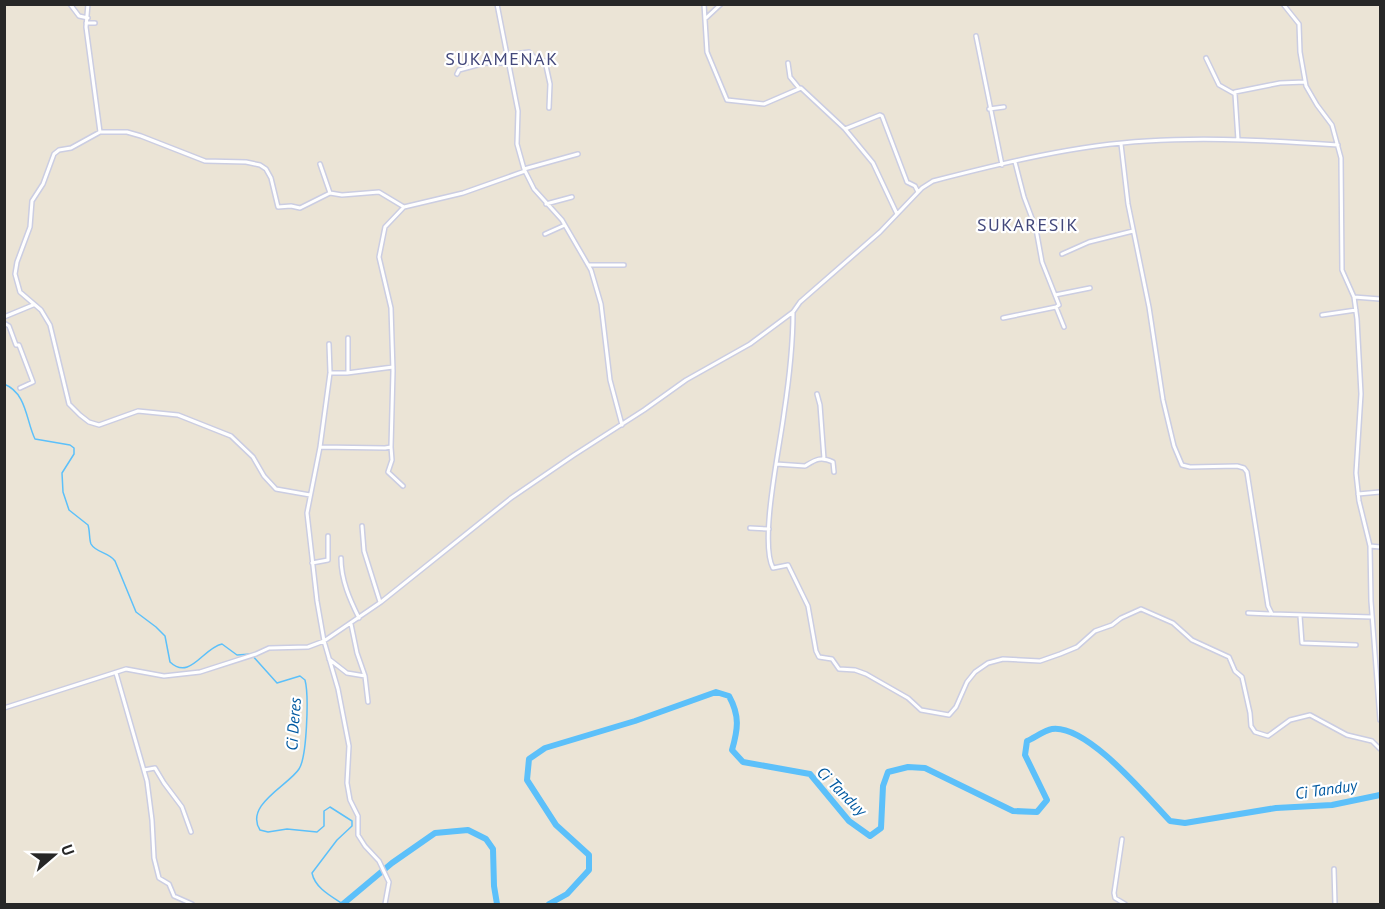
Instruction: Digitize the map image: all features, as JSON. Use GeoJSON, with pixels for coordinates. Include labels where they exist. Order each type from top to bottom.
{"type":"FeatureCollection","features":[{"type":"Feature","properties":{"kind":"street"},"geometry":{"type":"LineString","coordinates":[[70,4],[79,16],[88,18]]}},
{"type":"Feature","properties":{"kind":"street"},"geometry":{"type":"LineString","coordinates":[[88,4],[86,23],[100,132]]}},
{"type":"Feature","properties":{"kind":"street"},"geometry":{"type":"LineString","coordinates":[[497,4],[519,119],[517,144],[524,170],[534,189],[565,225],[588,265],[601,304],[610,380],[622,425]]}},
{"type":"Feature","properties":{"kind":"street"},"geometry":{"type":"LineString","coordinates":[[704,4],[707,52],[727,100],[764,104],[799,88]]}},
{"type":"Feature","properties":{"kind":"street"},"geometry":{"type":"LineString","coordinates":[[705,19],[721,4]]}},
{"type":"Feature","properties":{"kind":"street"},"geometry":{"type":"LineString","coordinates":[[1283,4],[1296,18],[1300,27],[1300,52],[1305,82],[1317,105],[1329,118],[1341,158],[1342,272],[1354,297],[1356,310],[1361,394],[1357,452],[1358,494],[1370,546],[1372,617],[1380,720]]}},
{"type":"Feature","properties":{"kind":"street"},"geometry":{"type":"LineString","coordinates":[[86,23],[95,23]]}},
{"type":"Feature","properties":{"kind":"street"},"geometry":{"type":"LineString","coordinates":[[976,36],[1002,165]]}},
{"type":"Feature","properties":{"kind":"street"},"geometry":{"type":"LineString","coordinates":[[506,55],[529,52],[537,60],[545,61],[550,84],[549,108]]}},
{"type":"Feature","properties":{"kind":"street"},"geometry":{"type":"LineString","coordinates":[[1206,58],[1219,85],[1234,92],[1280,82],[1305,82]]}},
{"type":"Feature","properties":{"kind":"street"},"geometry":{"type":"LineString","coordinates":[[457,74],[461,69],[476,64],[508,63]]}},
{"type":"Feature","properties":{"kind":"street"},"geometry":{"type":"LineString","coordinates":[[788,63],[790,77],[799,88],[844,129],[873,163],[897,214]]}},
{"type":"Feature","properties":{"kind":"street"},"geometry":{"type":"LineString","coordinates":[[1234,92],[1237,101],[1238,140]]}},
{"type":"Feature","properties":{"kind":"street"},"geometry":{"type":"LineString","coordinates":[[989,109],[1004,107]]}},
{"type":"Feature","properties":{"kind":"street"},"geometry":{"type":"LineString","coordinates":[[844,129],[882,116],[907,182],[914,185],[918,192]]}},
{"type":"Feature","properties":{"kind":"street"},"geometry":{"type":"LineString","coordinates":[[310,495],[276,489],[264,476],[253,457],[231,436],[177,415],[138,411],[102,425],[89,422],[70,406],[53,333],[41,310],[20,292],[15,274],[16,262],[30,226],[33,198],[43,184],[54,154],[59,150],[71,148],[100,132],[127,132],[205,161],[246,162],[260,165],[267,170],[271,178],[278,207],[301,208],[330,193],[355,195],[378,192],[404,207]]}},
{"type":"Feature","properties":{"kind":"street"},"geometry":{"type":"LineString","coordinates":[[4,708],[129,669],[164,676],[200,672],[269,648],[308,647],[324,641],[359,618],[512,498],[686,380],[750,344],[793,312],[800,302],[880,232],[918,192],[933,181],[1015,162],[1121,144],[1201,139],[1338,145]]}},
{"type":"Feature","properties":{"kind":"street"},"geometry":{"type":"LineString","coordinates":[[1121,144],[1133,231],[1149,307],[1163,400],[1177,454],[1185,466],[1237,466],[1244,468],[1247,472],[1271,613]]}},
{"type":"Feature","properties":{"kind":"street"},"geometry":{"type":"LineString","coordinates":[[403,486],[388,472],[392,460],[393,368],[390,308],[379,257],[385,226],[404,207],[463,193],[524,170],[578,154]]}},
{"type":"Feature","properties":{"kind":"street"},"geometry":{"type":"LineString","coordinates":[[1015,162],[1035,228],[1042,262],[1059,305],[1056,307],[1064,327]]}},
{"type":"Feature","properties":{"kind":"street"},"geometry":{"type":"LineString","coordinates":[[320,164],[330,193]]}},
{"type":"Feature","properties":{"kind":"street"},"geometry":{"type":"LineString","coordinates":[[546,204],[572,197]]}},
{"type":"Feature","properties":{"kind":"street"},"geometry":{"type":"LineString","coordinates":[[545,234],[565,225]]}},
{"type":"Feature","properties":{"kind":"street"},"geometry":{"type":"LineString","coordinates":[[1062,254],[1089,242],[1133,231]]}},
{"type":"Feature","properties":{"kind":"street"},"geometry":{"type":"LineString","coordinates":[[588,265],[624,265]]}},
{"type":"Feature","properties":{"kind":"street"},"geometry":{"type":"LineString","coordinates":[[1055,296],[1090,288]]}},
{"type":"Feature","properties":{"kind":"street"},"geometry":{"type":"LineString","coordinates":[[1354,297],[1380,299]]}},
{"type":"Feature","properties":{"kind":"street"},"geometry":{"type":"LineString","coordinates":[[4,310],[6,316],[33,305]]}},
{"type":"Feature","properties":{"kind":"street"},"geometry":{"type":"LineString","coordinates":[[1003,318],[1056,307]]}},
{"type":"Feature","properties":{"kind":"street"},"geometry":{"type":"LineString","coordinates":[[1322,315],[1356,310]]}},
{"type":"Feature","properties":{"kind":"street"},"geometry":{"type":"LineString","coordinates":[[793,312],[793,336],[776,464],[769,529],[769,553],[772,567],[778,569],[788,565],[808,606],[817,655],[832,659],[839,669],[855,670],[866,675],[908,698],[921,710],[951,715],[967,682],[975,672],[992,660],[1040,661],[1069,651],[1095,631],[1112,625],[1140,609],[1173,623],[1192,640],[1227,655],[1242,678],[1251,726],[1255,732],[1268,736],[1290,720],[1312,715],[1347,735],[1372,741],[1380,749]]}},
{"type":"Feature","properties":{"kind":"street"},"geometry":{"type":"LineString","coordinates":[[4,323],[9,326],[16,345],[19,345],[33,382],[20,388]]}},
{"type":"Feature","properties":{"kind":"street"},"geometry":{"type":"LineString","coordinates":[[348,338],[348,373]]}},
{"type":"Feature","properties":{"kind":"street"},"geometry":{"type":"LineString","coordinates":[[329,344],[330,372],[307,519],[324,641],[338,689],[348,746],[348,791],[351,807],[358,816],[357,830],[365,846],[379,861],[389,882],[385,904]]}},
{"type":"Feature","properties":{"kind":"street"},"geometry":{"type":"LineString","coordinates":[[330,372],[348,373],[393,368]]}},
{"type":"Feature","properties":{"kind":"street"},"geometry":{"type":"LineString","coordinates":[[817,394],[821,413],[824,459]]}},
{"type":"Feature","properties":{"kind":"street"},"geometry":{"type":"LineString","coordinates":[[320,447],[391,447]]}},
{"type":"Feature","properties":{"kind":"street"},"geometry":{"type":"LineString","coordinates":[[776,464],[805,466],[813,460],[824,459],[833,462],[834,472]]}},
{"type":"Feature","properties":{"kind":"street"},"geometry":{"type":"LineString","coordinates":[[1358,494],[1380,492]]}},
{"type":"Feature","properties":{"kind":"street"},"geometry":{"type":"LineString","coordinates":[[362,526],[364,551],[380,602]]}},
{"type":"Feature","properties":{"kind":"street"},"geometry":{"type":"LineString","coordinates":[[750,528],[769,529]]}},
{"type":"Feature","properties":{"kind":"street"},"geometry":{"type":"LineString","coordinates":[[312,563],[328,560],[328,536]]}},
{"type":"Feature","properties":{"kind":"street"},"geometry":{"type":"LineString","coordinates":[[1370,546],[1380,547]]}},
{"type":"Feature","properties":{"kind":"street"},"geometry":{"type":"LineString","coordinates":[[341,558],[348,595],[359,618]]}},
{"type":"Feature","properties":{"kind":"street"},"geometry":{"type":"LineString","coordinates":[[1248,613],[1372,617]]}},
{"type":"Feature","properties":{"kind":"street"},"geometry":{"type":"LineString","coordinates":[[1300,616],[1302,643],[1356,645]]}},
{"type":"Feature","properties":{"kind":"street"},"geometry":{"type":"LineString","coordinates":[[351,624],[365,676],[368,702]]}},
{"type":"Feature","properties":{"kind":"street"},"geometry":{"type":"LineString","coordinates":[[1374,640],[1380,641]]}},
{"type":"Feature","properties":{"kind":"street"},"geometry":{"type":"LineString","coordinates":[[328,658],[347,673],[365,676]]}},
{"type":"Feature","properties":{"kind":"street"},"geometry":{"type":"LineString","coordinates":[[116,673],[144,770],[151,804],[154,858],[159,879],[169,884],[174,896],[192,904]]}},
{"type":"Feature","properties":{"kind":"street"},"geometry":{"type":"LineString","coordinates":[[144,770],[156,768],[182,807],[191,832]]}},
{"type":"Feature","properties":{"kind":"street"},"geometry":{"type":"LineString","coordinates":[[1122,839],[1114,893],[1115,898],[1125,904]]}},
{"type":"Feature","properties":{"kind":"street"},"geometry":{"type":"LineString","coordinates":[[1334,869],[1335,904]]}},
{"type":"Feature","properties":{"kind":"waterway","name":"Ci Deres"},"geometry":{"type":"LineString","coordinates":[[4,384],[12,388],[22,401],[35,439],[70,445],[74,448],[74,454],[62,473],[63,492],[69,510],[88,525],[90,542],[93,547],[115,561],[136,612],[165,636],[170,662],[177,667],[190,666],[222,644],[237,655],[251,654],[277,683],[300,676],[305,680],[307,699],[302,762],[294,775],[263,804],[258,812],[257,821],[260,830],[268,832],[287,829],[317,832],[324,826],[324,811],[330,807],[352,821],[352,826],[337,840],[312,873],[316,883],[343,904]]}},
{"type":"Feature","properties":{"kind":"waterway","name":"Ci Tanduy"},"geometry":{"type":"LineString","coordinates":[[549,904],[567,894],[589,870],[589,855],[556,825],[527,780],[529,759],[545,748],[635,721],[716,692],[729,696],[733,703],[737,723],[732,750],[743,762],[810,774],[849,821],[870,836],[881,828],[883,786],[888,772],[908,767],[925,768],[1013,811],[1037,812],[1047,800],[1025,755],[1027,741],[1052,729],[1066,731],[1082,738],[1099,750],[1116,764],[1170,821],[1185,823],[1276,808],[1332,805],[1380,795]]}},
{"type":"Feature","properties":{"kind":"waterway","name":"Ci Tanduy"},"geometry":{"type":"LineString","coordinates":[[343,904],[392,863],[435,833],[468,830],[486,839],[493,849],[497,904]]}},
{"type":"Feature","properties":{"kind":"district","name":"SUKAMENAK"},"geometry":{"type":"Point","coordinates":[502,59]}},
{"type":"Feature","properties":{"kind":"district","name":"SUKARESIK"},"geometry":{"type":"Point","coordinates":[1028,225]}}]}
